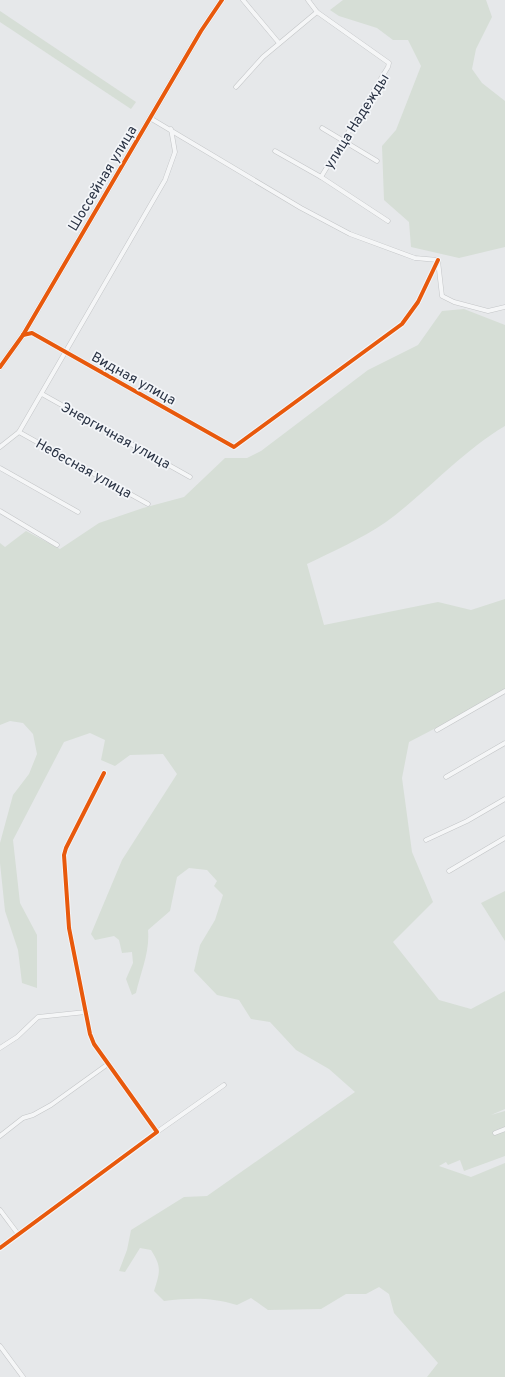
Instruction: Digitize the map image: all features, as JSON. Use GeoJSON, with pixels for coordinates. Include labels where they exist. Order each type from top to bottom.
{"type":"FeatureCollection","features":[{"type":"Feature","properties":{"kind":"street","name":"Шоссейная улица"},"geometry":{"type":"LineString","coordinates":[[0,367],[23,335],[201,31],[222,0]]}},
{"type":"Feature","properties":{"kind":"street"},"geometry":{"type":"LineString","coordinates":[[243,0],[279,43]]}},
{"type":"Feature","properties":{"kind":"street"},"geometry":{"type":"LineString","coordinates":[[236,87],[263,57],[317,12],[308,0]]}},
{"type":"Feature","properties":{"kind":"street","name":"улица Надежды"},"geometry":{"type":"LineString","coordinates":[[317,12],[389,64],[321,177]]}},
{"type":"Feature","properties":{"kind":"street"},"geometry":{"type":"LineString","coordinates":[[150,118],[171,129],[301,208],[350,234],[415,258],[438,260],[442,296],[454,302],[488,311],[505,307]]}},
{"type":"Feature","properties":{"kind":"street"},"geometry":{"type":"LineString","coordinates":[[322,128],[378,161]]}},
{"type":"Feature","properties":{"kind":"street"},"geometry":{"type":"LineString","coordinates":[[0,447],[19,432],[166,180],[175,152],[171,129]]}},
{"type":"Feature","properties":{"kind":"street","name":"улица Надежды"},"geometry":{"type":"LineString","coordinates":[[275,151],[321,177],[388,221]]}},
{"type":"Feature","properties":{"kind":"street","name":"Видная улица"},"geometry":{"type":"LineString","coordinates":[[23,335],[32,333],[234,447],[402,324],[418,302],[438,260]]}},
{"type":"Feature","properties":{"kind":"street","name":"Энергичная улица"},"geometry":{"type":"LineString","coordinates":[[42,394],[190,477]]}},
{"type":"Feature","properties":{"kind":"street","name":"Небесная улица"},"geometry":{"type":"LineString","coordinates":[[19,432],[148,504]]}},
{"type":"Feature","properties":{"kind":"street"},"geometry":{"type":"LineString","coordinates":[[0,468],[78,512]]}},
{"type":"Feature","properties":{"kind":"street"},"geometry":{"type":"LineString","coordinates":[[0,511],[57,545]]}},
{"type":"Feature","properties":{"kind":"street"},"geometry":{"type":"LineString","coordinates":[[437,730],[505,691]]}},
{"type":"Feature","properties":{"kind":"street"},"geometry":{"type":"LineString","coordinates":[[446,777],[505,743]]}},
{"type":"Feature","properties":{"kind":"street"},"geometry":{"type":"LineString","coordinates":[[104,772],[66,848],[64,855],[68,928],[90,1034],[94,1044],[157,1132]]}},
{"type":"Feature","properties":{"kind":"street"},"geometry":{"type":"LineString","coordinates":[[426,840],[467,821],[505,799]]}},
{"type":"Feature","properties":{"kind":"street"},"geometry":{"type":"LineString","coordinates":[[449,870],[505,838]]}},
{"type":"Feature","properties":{"kind":"street"},"geometry":{"type":"LineString","coordinates":[[0,1048],[17,1037],[38,1017],[86,1012]]}},
{"type":"Feature","properties":{"kind":"street"},"geometry":{"type":"LineString","coordinates":[[0,1136],[23,1118],[33,1115],[63,1097],[108,1064]]}},
{"type":"Feature","properties":{"kind":"street"},"geometry":{"type":"LineString","coordinates":[[0,1248],[157,1132],[224,1085]]}},
{"type":"Feature","properties":{"kind":"street"},"geometry":{"type":"LineString","coordinates":[[495,1133],[505,1129]]}},
{"type":"Feature","properties":{"kind":"street"},"geometry":{"type":"LineString","coordinates":[[0,1210],[18,1234]]}},
{"type":"Feature","properties":{"kind":"street"},"geometry":{"type":"LineString","coordinates":[[0,1346],[23,1377]]}},
{"type":"Feature","properties":{"kind":"shaded area"},"geometry":{"type":"Polygon","coordinates":[[[343,0],[486,0],[492,17],[476,49],[472,69],[482,83],[505,101],[505,247],[459,258],[411,247],[409,222],[384,200],[382,146],[396,130],[421,66],[408,40],[393,40],[377,28],[339,16],[330,10],[343,0]]]}},
{"type":"Feature","properties":{"kind":"shaded area"},"geometry":{"type":"Polygon","coordinates":[[[0,11],[136,102],[131,109],[0,22],[0,11]]]}},
{"type":"Feature","properties":{"kind":"shaded area"},"geometry":{"type":"Polygon","coordinates":[[[464,309],[505,325],[505,426],[489,436],[459,460],[386,522],[357,539],[307,564],[324,625],[438,602],[471,610],[505,599],[505,692],[409,742],[402,778],[412,852],[433,902],[393,942],[439,1000],[471,1009],[505,991],[505,1109],[491,1115],[505,1111],[505,1156],[464,1171],[460,1160],[448,1165],[446,1162],[439,1166],[471,1177],[505,1163],[505,1377],[427,1377],[438,1363],[394,1313],[389,1294],[379,1287],[366,1294],[346,1294],[321,1309],[268,1310],[251,1298],[237,1305],[227,1302],[200,1299],[164,1301],[154,1291],[159,1270],[157,1261],[151,1250],[140,1248],[125,1272],[119,1271],[127,1250],[131,1230],[184,1197],[207,1196],[355,1092],[329,1069],[296,1050],[270,1022],[251,1019],[239,1000],[217,995],[194,971],[200,945],[215,920],[223,895],[214,886],[217,881],[207,870],[189,868],[177,877],[170,911],[148,930],[148,946],[136,993],[132,995],[126,979],[133,963],[132,952],[122,953],[119,940],[114,936],[95,940],[91,934],[122,860],[177,774],[163,754],[130,755],[115,766],[101,760],[105,740],[90,733],[64,742],[13,840],[20,903],[37,935],[37,988],[22,983],[18,950],[5,911],[0,863],[0,843],[13,795],[29,774],[37,754],[33,734],[23,723],[10,721],[0,725],[0,543],[5,547],[26,531],[60,549],[99,523],[143,508],[184,497],[225,458],[247,458],[261,451],[368,370],[418,345],[442,311],[464,309]]]}},
{"type":"Feature","properties":{"kind":"shaded area"},"geometry":{"type":"Polygon","coordinates":[[[505,891],[505,941],[481,903],[505,891]]]}},
{"type":"Feature","properties":{"kind":"cycle path"},"geometry":{"type":"LineString","coordinates":[[0,367],[23,335],[201,31],[222,0]]}},
{"type":"Feature","properties":{"kind":"cycle path"},"geometry":{"type":"LineString","coordinates":[[23,335],[32,333],[234,447],[402,324],[418,302],[438,260]]}},
{"type":"Feature","properties":{"kind":"cycle path"},"geometry":{"type":"LineString","coordinates":[[0,1248],[157,1132],[94,1044],[90,1034],[69,928],[64,855],[66,848],[104,773]]}}]}
